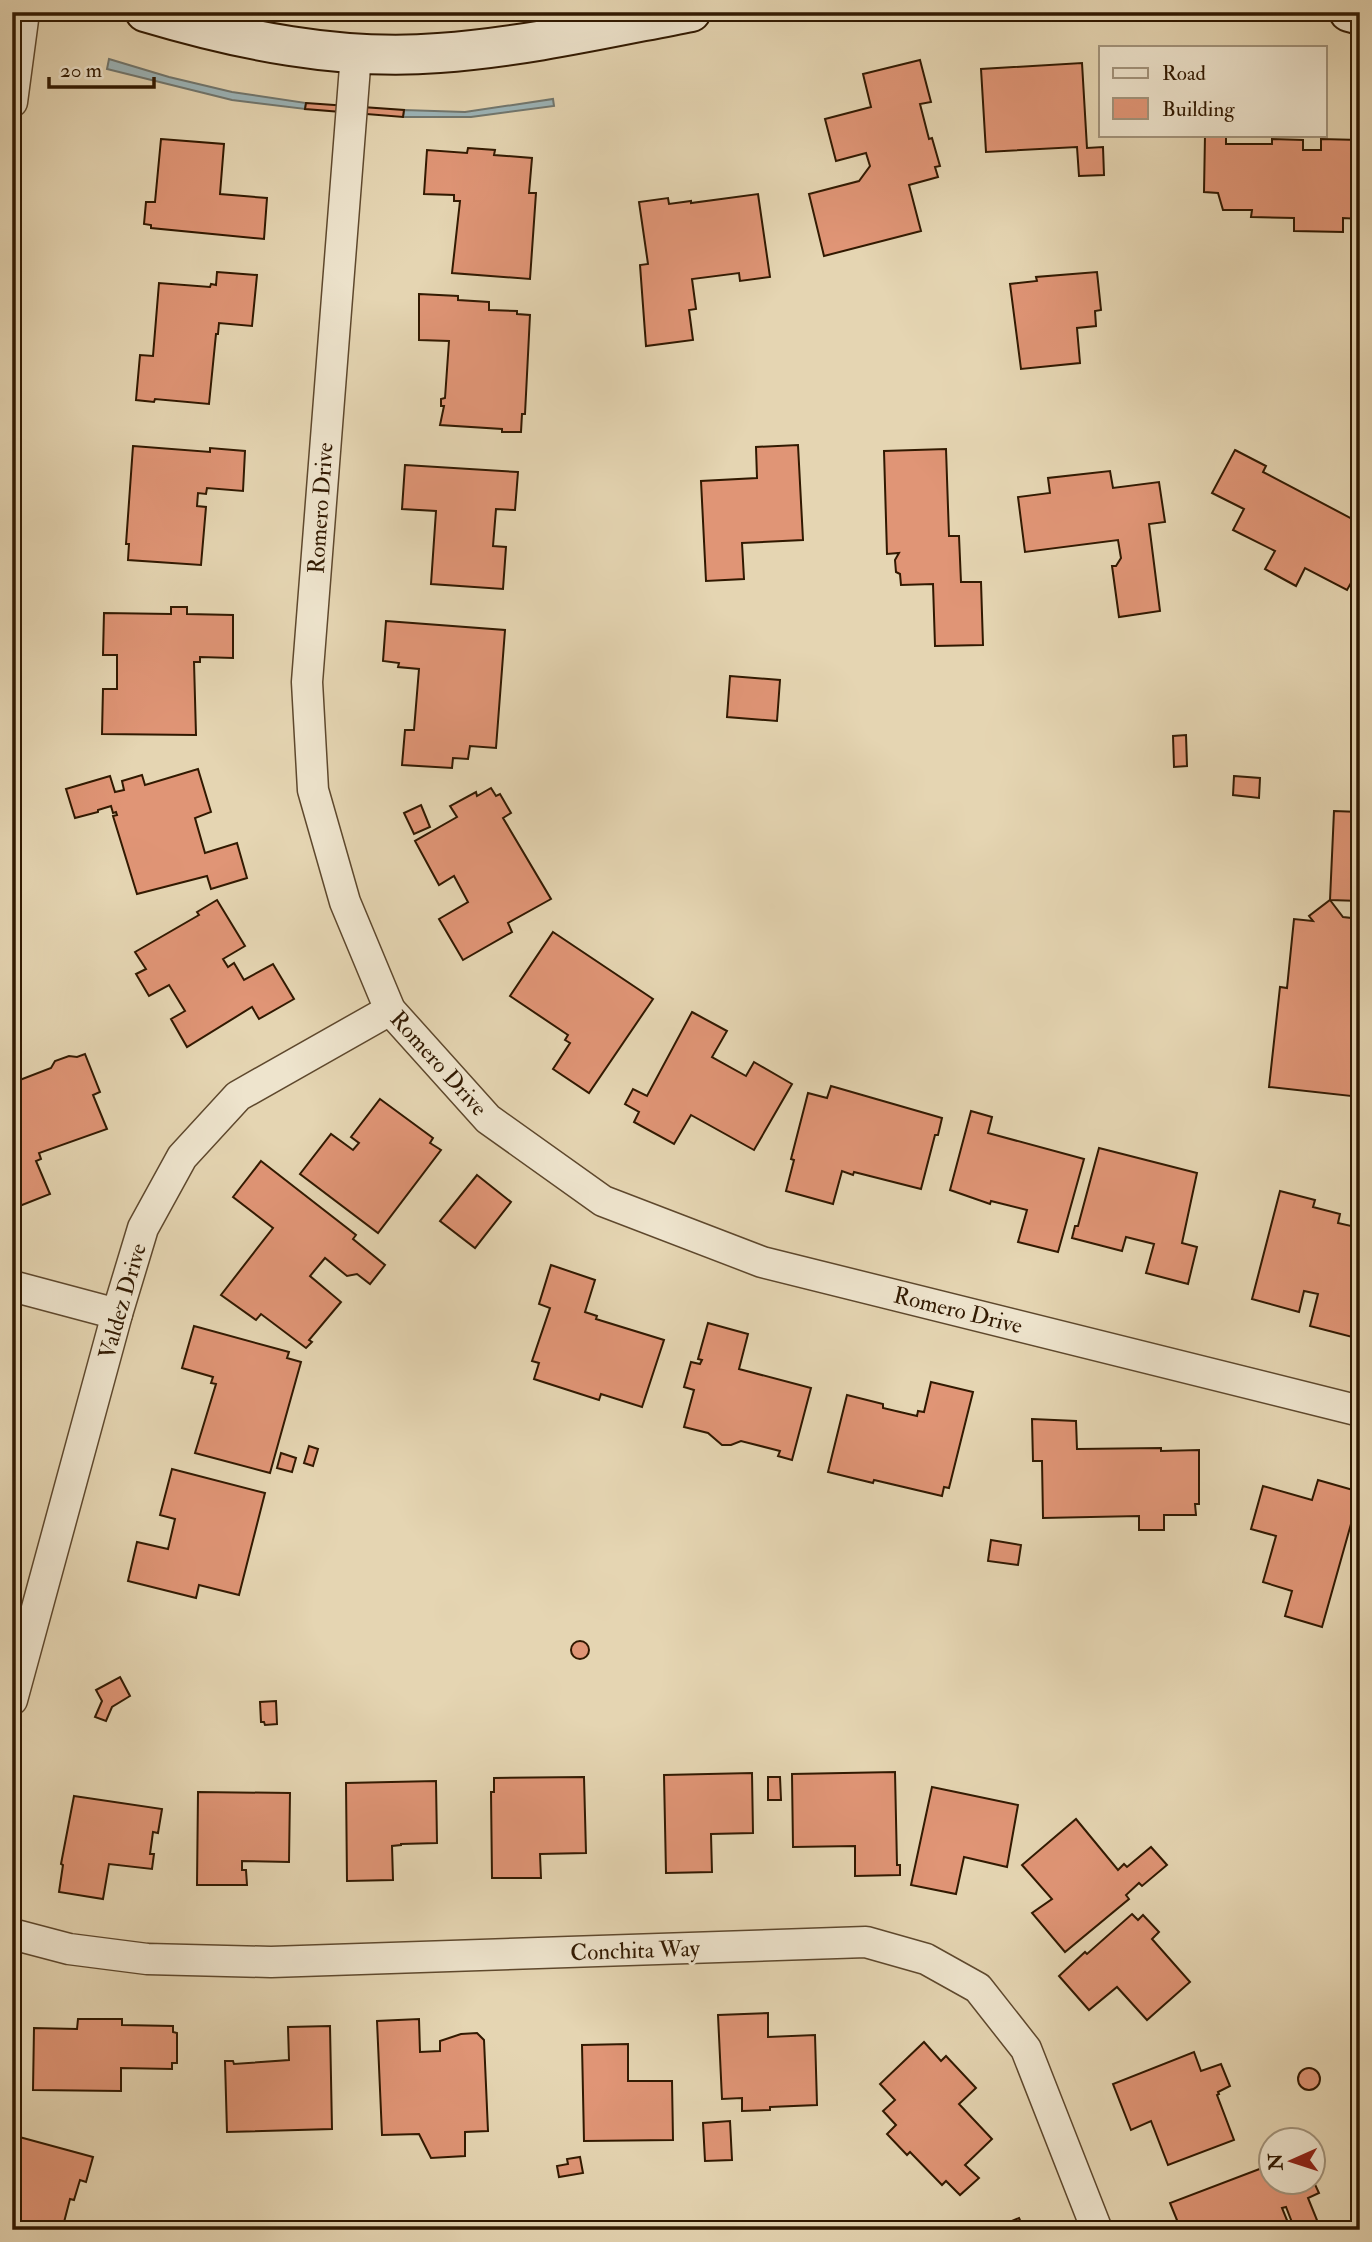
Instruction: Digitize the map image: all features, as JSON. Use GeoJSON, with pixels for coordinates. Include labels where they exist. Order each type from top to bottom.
{"type":"FeatureCollection","features":[{"type":"Feature","properties":{"kind":"main road"},"geometry":{"type":"LineString","coordinates":[[145,12],[271,43],[356,54],[437,54],[530,43],[691,12]]}},
{"type":"Feature","properties":{"kind":"main road"},"geometry":{"type":"LineString","coordinates":[[1349,12],[1360,15]]}},
{"type":"Feature","properties":{"kind":"street"},"geometry":{"type":"LineString","coordinates":[[12,102],[24,12]]}},
{"type":"Feature","properties":{"kind":"street","name":"Romero Drive"},"geometry":{"type":"LineString","coordinates":[[356,54],[307,682],[313,790],[345,902],[390,1010],[488,1119],[603,1201],[762,1262],[1360,1411]]}},
{"type":"Feature","properties":{"kind":"street","name":"Valdez Drive"},"geometry":{"type":"LineString","coordinates":[[12,1700],[143,1228],[182,1157],[238,1096],[390,1010]]}},
{"type":"Feature","properties":{"kind":"street"},"geometry":{"type":"LineString","coordinates":[[12,1286],[117,1314]]}},
{"type":"Feature","properties":{"kind":"street","name":"Conchita Way"},"geometry":{"type":"LineString","coordinates":[[12,1934],[69,1949],[147,1959],[257,1962],[866,1942],[926,1959],[978,1988],[1026,2049],[1097,2230]]}},
{"type":"Feature","properties":{"kind":"water"},"geometry":{"type":"Polygon","coordinates":[[[109,59],[232,92],[306,103],[305,109],[232,100],[107,69],[109,59]]]}},
{"type":"Feature","properties":{"kind":"water"},"geometry":{"type":"Polygon","coordinates":[[[553,99],[554,106],[471,117],[403,117],[404,110],[465,112],[553,99]]]}},
{"type":"Feature","properties":{"kind":"building"},"geometry":{"type":"Polygon","coordinates":[[[920,60],[931,102],[920,104],[929,139],[932,138],[940,166],[935,167],[938,177],[909,185],[921,231],[824,256],[809,194],[859,181],[870,166],[866,153],[836,161],[825,119],[871,107],[863,74],[920,60]]]}},
{"type":"Feature","properties":{"kind":"building"},"geometry":{"type":"Polygon","coordinates":[[[1082,63],[1087,148],[1103,147],[1104,175],[1079,176],[1077,147],[986,152],[981,69],[1082,63]]]}},
{"type":"Feature","properties":{"kind":"building"},"geometry":{"type":"Polygon","coordinates":[[[306,103],[404,110],[403,117],[305,109],[306,103]]]}},
{"type":"Feature","properties":{"kind":"building"},"geometry":{"type":"Polygon","coordinates":[[[1205,136],[1226,136],[1226,144],[1272,144],[1272,139],[1303,140],[1303,150],[1321,150],[1321,139],[1360,140],[1360,219],[1343,218],[1343,232],[1294,231],[1294,218],[1251,217],[1252,210],[1223,210],[1218,193],[1204,192],[1205,136]]]}},
{"type":"Feature","properties":{"kind":"building"},"geometry":{"type":"Polygon","coordinates":[[[161,139],[224,144],[220,194],[267,198],[264,239],[151,228],[151,225],[144,224],[146,202],[155,202],[161,139]]]}},
{"type":"Feature","properties":{"kind":"building"},"geometry":{"type":"Polygon","coordinates":[[[468,148],[495,150],[494,155],[532,158],[529,193],[536,193],[530,279],[452,273],[460,201],[454,201],[454,195],[424,194],[427,150],[467,153],[468,148]]]}},
{"type":"Feature","properties":{"kind":"building"},"geometry":{"type":"Polygon","coordinates":[[[758,194],[770,277],[740,281],[739,273],[692,279],[696,309],[689,310],[693,340],[646,346],[640,265],[648,264],[639,202],[668,198],[669,204],[691,203],[758,194]]]}},
{"type":"Feature","properties":{"kind":"building"},"geometry":{"type":"Polygon","coordinates":[[[217,272],[257,275],[252,326],[219,323],[209,404],[136,400],[140,355],[153,356],[159,283],[210,287],[211,284],[216,285],[217,272]]]}},
{"type":"Feature","properties":{"kind":"building"},"geometry":{"type":"Polygon","coordinates":[[[1097,272],[1101,310],[1095,311],[1096,326],[1077,328],[1080,363],[1021,369],[1010,284],[1037,281],[1036,277],[1097,272]]]}},
{"type":"Feature","properties":{"kind":"building"},"geometry":{"type":"Polygon","coordinates":[[[419,294],[458,296],[458,300],[489,302],[489,310],[517,311],[517,314],[530,315],[525,414],[522,414],[521,432],[440,425],[449,341],[419,340],[419,294]]]}},
{"type":"Feature","properties":{"kind":"building"},"geometry":{"type":"Polygon","coordinates":[[[798,445],[803,540],[742,543],[744,579],[706,581],[701,481],[757,478],[756,447],[798,445]]]}},
{"type":"Feature","properties":{"kind":"building"},"geometry":{"type":"Polygon","coordinates":[[[133,446],[210,452],[210,448],[245,451],[243,491],[207,488],[206,494],[198,493],[197,506],[206,507],[201,565],[128,560],[129,544],[126,544],[133,446]]]}},
{"type":"Feature","properties":{"kind":"building"},"geometry":{"type":"Polygon","coordinates":[[[946,449],[949,536],[959,536],[961,582],[981,582],[983,645],[935,646],[933,584],[901,585],[895,560],[899,553],[887,554],[884,451],[946,449]]]}},
{"type":"Feature","properties":{"kind":"building"},"geometry":{"type":"Polygon","coordinates":[[[1235,450],[1266,466],[1263,472],[1360,523],[1360,567],[1347,590],[1305,568],[1296,586],[1265,569],[1275,551],[1233,530],[1244,509],[1212,493],[1235,450]]]}},
{"type":"Feature","properties":{"kind":"building"},"geometry":{"type":"Polygon","coordinates":[[[405,465],[518,472],[515,510],[496,509],[493,546],[506,547],[503,589],[431,584],[436,511],[402,509],[405,465]]]}},
{"type":"Feature","properties":{"kind":"building"},"geometry":{"type":"Polygon","coordinates":[[[1110,471],[1113,488],[1159,482],[1165,522],[1149,524],[1160,611],[1119,617],[1112,566],[1116,566],[1121,558],[1118,540],[1025,552],[1018,497],[1050,493],[1048,478],[1110,471]]]}},
{"type":"Feature","properties":{"kind":"building"},"geometry":{"type":"Polygon","coordinates":[[[171,607],[187,607],[187,614],[233,615],[233,658],[200,657],[200,662],[194,662],[196,735],[102,734],[103,689],[117,689],[117,655],[103,655],[104,613],[171,614],[171,607]]]}},
{"type":"Feature","properties":{"kind":"building"},"geometry":{"type":"Polygon","coordinates":[[[386,621],[505,630],[496,748],[470,746],[468,759],[453,758],[452,768],[402,765],[405,730],[414,730],[419,669],[398,667],[399,663],[383,661],[386,621]]]}},
{"type":"Feature","properties":{"kind":"building"},"geometry":{"type":"Polygon","coordinates":[[[730,676],[780,680],[777,721],[727,717],[730,676]]]}},
{"type":"Feature","properties":{"kind":"building"},"geometry":{"type":"Polygon","coordinates":[[[1186,735],[1187,766],[1174,767],[1173,736],[1186,735]]]}},
{"type":"Feature","properties":{"kind":"building"},"geometry":{"type":"Polygon","coordinates":[[[198,769],[211,812],[195,818],[205,853],[237,843],[247,878],[211,889],[207,876],[137,894],[113,816],[117,815],[116,812],[113,813],[111,806],[75,818],[66,789],[110,776],[115,792],[124,790],[122,781],[142,775],[145,785],[198,769]]]}},
{"type":"Feature","properties":{"kind":"building"},"geometry":{"type":"Polygon","coordinates":[[[1234,776],[1260,778],[1259,798],[1233,795],[1234,776]]]}},
{"type":"Feature","properties":{"kind":"building"},"geometry":{"type":"Polygon","coordinates":[[[491,788],[496,796],[500,794],[511,813],[503,818],[551,899],[508,923],[512,932],[463,960],[439,919],[468,902],[454,876],[439,885],[415,841],[457,817],[450,806],[476,792],[477,796],[491,788]]]}},
{"type":"Feature","properties":{"kind":"building"},"geometry":{"type":"Polygon","coordinates":[[[421,805],[430,827],[414,834],[404,813],[421,805]]]}},
{"type":"Feature","properties":{"kind":"building"},"geometry":{"type":"Polygon","coordinates":[[[1334,811],[1360,812],[1360,901],[1330,900],[1334,811]]]}},
{"type":"Feature","properties":{"kind":"building"},"geometry":{"type":"Polygon","coordinates":[[[217,900],[245,946],[223,959],[228,967],[234,963],[244,980],[273,964],[294,999],[259,1019],[252,1007],[187,1047],[171,1019],[185,1011],[169,985],[149,996],[136,974],[146,969],[135,952],[199,915],[197,912],[217,900]]]}},
{"type":"Feature","properties":{"kind":"building"},"geometry":{"type":"Polygon","coordinates":[[[1330,900],[1343,917],[1360,919],[1360,1011],[1351,1096],[1269,1087],[1280,987],[1287,988],[1294,919],[1313,921],[1309,916],[1330,900]]]}},
{"type":"Feature","properties":{"kind":"building"},"geometry":{"type":"Polygon","coordinates":[[[553,932],[653,999],[589,1093],[553,1069],[570,1043],[565,1040],[568,1035],[510,996],[553,932]]]}},
{"type":"Feature","properties":{"kind":"building"},"geometry":{"type":"Polygon","coordinates":[[[692,1012],[727,1031],[712,1057],[746,1076],[754,1062],[792,1084],[754,1150],[691,1115],[674,1144],[634,1122],[639,1112],[625,1104],[633,1089],[647,1096],[692,1012]]]}},
{"type":"Feature","properties":{"kind":"building"},"geometry":{"type":"Polygon","coordinates":[[[85,1054],[100,1092],[93,1095],[107,1129],[39,1153],[41,1159],[36,1161],[50,1194],[12,1209],[12,1083],[51,1068],[55,1061],[85,1054]]]}},
{"type":"Feature","properties":{"kind":"building"},"geometry":{"type":"Polygon","coordinates":[[[831,1086],[942,1118],[921,1189],[842,1171],[833,1204],[786,1191],[794,1160],[791,1159],[808,1093],[827,1098],[831,1086]]]}},
{"type":"Feature","properties":{"kind":"building"},"geometry":{"type":"Polygon","coordinates":[[[380,1099],[433,1138],[430,1143],[441,1150],[378,1233],[300,1174],[331,1134],[353,1150],[359,1143],[351,1137],[380,1099]]]}},
{"type":"Feature","properties":{"kind":"building"},"geometry":{"type":"Polygon","coordinates":[[[971,1111],[992,1117],[988,1133],[1084,1159],[1058,1252],[1018,1242],[1027,1210],[991,1201],[990,1204],[950,1190],[971,1111]]]}},
{"type":"Feature","properties":{"kind":"building"},"geometry":{"type":"Polygon","coordinates":[[[1099,1148],[1197,1173],[1182,1243],[1197,1247],[1188,1284],[1146,1273],[1154,1244],[1126,1237],[1122,1251],[1072,1238],[1075,1226],[1078,1226],[1099,1148]]]}},
{"type":"Feature","properties":{"kind":"building"},"geometry":{"type":"Polygon","coordinates":[[[261,1161],[356,1235],[353,1239],[385,1265],[370,1284],[357,1274],[347,1276],[325,1258],[310,1276],[341,1302],[309,1340],[312,1342],[306,1348],[261,1314],[256,1320],[221,1295],[273,1228],[233,1197],[261,1161]]]}},
{"type":"Feature","properties":{"kind":"building"},"geometry":{"type":"Polygon","coordinates":[[[477,1175],[511,1202],[475,1248],[440,1221],[477,1175]]]}},
{"type":"Feature","properties":{"kind":"building"},"geometry":{"type":"Polygon","coordinates":[[[1280,1191],[1315,1200],[1313,1207],[1340,1214],[1338,1223],[1360,1228],[1360,1339],[1310,1326],[1318,1294],[1304,1291],[1299,1312],[1252,1299],[1280,1191]]]}},
{"type":"Feature","properties":{"kind":"building"},"geometry":{"type":"Polygon","coordinates":[[[551,1265],[595,1280],[585,1312],[597,1316],[596,1319],[664,1340],[642,1407],[601,1394],[599,1400],[534,1379],[539,1363],[532,1361],[550,1308],[539,1304],[551,1265]]]}},
{"type":"Feature","properties":{"kind":"building"},"geometry":{"type":"Polygon","coordinates":[[[708,1323],[748,1334],[739,1369],[811,1388],[792,1460],[778,1456],[780,1451],[741,1441],[722,1445],[708,1433],[684,1427],[694,1390],[684,1387],[691,1362],[700,1364],[702,1360],[698,1359],[708,1323]]]}},
{"type":"Feature","properties":{"kind":"building"},"geometry":{"type":"Polygon","coordinates":[[[194,1326],[289,1352],[287,1358],[301,1362],[270,1473],[195,1453],[216,1384],[211,1383],[213,1377],[182,1368],[194,1326]]]}},
{"type":"Feature","properties":{"kind":"building"},"geometry":{"type":"Polygon","coordinates":[[[931,1382],[973,1392],[949,1488],[944,1487],[942,1496],[828,1472],[847,1395],[883,1404],[883,1408],[917,1416],[918,1411],[924,1412],[931,1382]]]}},
{"type":"Feature","properties":{"kind":"building"},"geometry":{"type":"Polygon","coordinates":[[[1032,1419],[1076,1421],[1077,1449],[1199,1450],[1199,1504],[1195,1504],[1196,1515],[1164,1515],[1164,1530],[1139,1530],[1139,1516],[1043,1518],[1042,1461],[1033,1461],[1032,1419]]]}},
{"type":"Feature","properties":{"kind":"building"},"geometry":{"type":"Polygon","coordinates":[[[309,1446],[318,1449],[313,1466],[304,1463],[309,1446]]]}},
{"type":"Feature","properties":{"kind":"building"},"geometry":{"type":"Polygon","coordinates":[[[281,1453],[296,1458],[292,1472],[277,1468],[281,1453]]]}},
{"type":"Feature","properties":{"kind":"building"},"geometry":{"type":"Polygon","coordinates":[[[172,1469],[265,1493],[239,1595],[199,1585],[196,1598],[128,1581],[137,1542],[168,1549],[175,1519],[160,1515],[172,1469]]]}},
{"type":"Feature","properties":{"kind":"building"},"geometry":{"type":"Polygon","coordinates":[[[1318,1480],[1360,1492],[1322,1627],[1285,1616],[1292,1591],[1263,1582],[1276,1536],[1251,1529],[1263,1486],[1312,1500],[1318,1480]]]}},
{"type":"Feature","properties":{"kind":"building"},"geometry":{"type":"Polygon","coordinates":[[[991,1540],[1021,1545],[1018,1565],[988,1561],[991,1540]]]}},
{"type":"Feature","properties":{"kind":"building"},"geometry":{"type":"Polygon","coordinates":[[[576,1641],[584,1641],[589,1650],[587,1657],[576,1659],[571,1654],[571,1646],[576,1641]]]}},
{"type":"Feature","properties":{"kind":"building"},"geometry":{"type":"Polygon","coordinates":[[[120,1677],[130,1696],[112,1707],[106,1721],[95,1717],[102,1701],[96,1690],[120,1677]]]}},
{"type":"Feature","properties":{"kind":"building"},"geometry":{"type":"Polygon","coordinates":[[[276,1701],[277,1724],[265,1725],[261,1722],[260,1702],[276,1701]]]}},
{"type":"Feature","properties":{"kind":"building"},"geometry":{"type":"Polygon","coordinates":[[[895,1772],[897,1865],[900,1865],[900,1875],[855,1876],[855,1846],[793,1847],[792,1774],[895,1772]]]}},
{"type":"Feature","properties":{"kind":"building"},"geometry":{"type":"Polygon","coordinates":[[[752,1773],[753,1833],[711,1834],[712,1872],[666,1873],[664,1775],[752,1773]]]}},
{"type":"Feature","properties":{"kind":"building"},"geometry":{"type":"Polygon","coordinates":[[[584,1777],[586,1853],[540,1854],[541,1878],[492,1878],[491,1792],[494,1792],[494,1778],[584,1777]]]}},
{"type":"Feature","properties":{"kind":"building"},"geometry":{"type":"Polygon","coordinates":[[[768,1777],[780,1777],[781,1800],[768,1800],[768,1777]]]}},
{"type":"Feature","properties":{"kind":"building"},"geometry":{"type":"Polygon","coordinates":[[[436,1781],[437,1843],[392,1846],[393,1880],[347,1881],[346,1783],[436,1781]]]}},
{"type":"Feature","properties":{"kind":"building"},"geometry":{"type":"Polygon","coordinates":[[[932,1787],[1018,1805],[1007,1867],[964,1857],[956,1894],[911,1885],[932,1787]]]}},
{"type":"Feature","properties":{"kind":"building"},"geometry":{"type":"Polygon","coordinates":[[[198,1792],[290,1793],[289,1862],[242,1861],[247,1885],[197,1885],[198,1792]]]}},
{"type":"Feature","properties":{"kind":"building"},"geometry":{"type":"Polygon","coordinates":[[[74,1796],[162,1809],[158,1833],[153,1832],[150,1854],[154,1854],[152,1869],[109,1864],[103,1899],[59,1892],[61,1864],[74,1796]]]}},
{"type":"Feature","properties":{"kind":"building"},"geometry":{"type":"Polygon","coordinates":[[[1076,1819],[1118,1870],[1124,1864],[1127,1867],[1151,1847],[1167,1865],[1142,1886],[1139,1883],[1126,1895],[1129,1899],[1065,1952],[1032,1913],[1052,1899],[1022,1865],[1076,1819]]]}},
{"type":"Feature","properties":{"kind":"building"},"geometry":{"type":"Polygon","coordinates":[[[1132,1914],[1138,1920],[1143,1915],[1159,1932],[1152,1939],[1190,1982],[1147,2020],[1117,1987],[1089,2010],[1059,1976],[1132,1914]]]}},
{"type":"Feature","properties":{"kind":"building"},"geometry":{"type":"Polygon","coordinates":[[[768,2013],[768,2037],[815,2035],[817,2105],[742,2111],[742,2098],[722,2099],[718,2015],[768,2013]]]}},
{"type":"Feature","properties":{"kind":"building"},"geometry":{"type":"Polygon","coordinates":[[[78,2019],[122,2019],[122,2025],[173,2026],[173,2032],[177,2033],[177,2063],[172,2063],[172,2069],[121,2068],[121,2091],[33,2090],[34,2028],[77,2029],[78,2019]]]}},
{"type":"Feature","properties":{"kind":"building"},"geometry":{"type":"Polygon","coordinates":[[[419,2019],[420,2052],[440,2051],[440,2041],[461,2034],[477,2033],[484,2040],[488,2131],[465,2132],[465,2156],[431,2158],[419,2134],[382,2135],[377,2021],[419,2019]]]}},
{"type":"Feature","properties":{"kind":"building"},"geometry":{"type":"Polygon","coordinates":[[[330,2026],[332,2129],[227,2132],[225,2061],[233,2061],[234,2064],[289,2060],[288,2027],[330,2026]]]}},
{"type":"Feature","properties":{"kind":"building"},"geometry":{"type":"Polygon","coordinates":[[[924,2042],[941,2061],[946,2056],[976,2088],[959,2104],[992,2139],[965,2165],[979,2178],[960,2195],[946,2181],[942,2185],[910,2152],[907,2155],[887,2134],[896,2125],[883,2111],[895,2100],[880,2084],[924,2042]]]}},
{"type":"Feature","properties":{"kind":"building"},"geometry":{"type":"Polygon","coordinates":[[[628,2044],[628,2081],[672,2081],[673,2140],[584,2141],[582,2045],[628,2044]]]}},
{"type":"Feature","properties":{"kind":"building"},"geometry":{"type":"Polygon","coordinates":[[[1194,2052],[1201,2071],[1221,2064],[1230,2086],[1217,2095],[1234,2140],[1168,2165],[1151,2121],[1131,2130],[1113,2084],[1194,2052]]]}},
{"type":"Feature","properties":{"kind":"building"},"geometry":{"type":"Polygon","coordinates":[[[1309,2068],[1319,2075],[1320,2079],[1313,2089],[1309,2090],[1299,2083],[1298,2079],[1305,2069],[1309,2068]]]}},
{"type":"Feature","properties":{"kind":"building"},"geometry":{"type":"Polygon","coordinates":[[[730,2121],[732,2160],[705,2161],[703,2123],[730,2121]]]}},
{"type":"Feature","properties":{"kind":"building"},"geometry":{"type":"Polygon","coordinates":[[[12,2135],[93,2157],[86,2182],[80,2180],[74,2200],[70,2199],[62,2230],[12,2229],[12,2135]]]}},
{"type":"Feature","properties":{"kind":"building"},"geometry":{"type":"Polygon","coordinates":[[[580,2157],[583,2173],[559,2177],[557,2166],[568,2164],[567,2159],[580,2157]]]}},
{"type":"Feature","properties":{"kind":"building"},"geometry":{"type":"Polygon","coordinates":[[[1256,2170],[1256,2196],[1312,2196],[1308,2198],[1321,2230],[1295,2230],[1286,2207],[1282,2208],[1291,2230],[1181,2230],[1170,2203],[1256,2170]]]}},
{"type":"Feature","properties":{"kind":"building"},"geometry":{"type":"Polygon","coordinates":[[[1019,2218],[1024,2230],[991,2230],[1019,2218]]]}}]}
